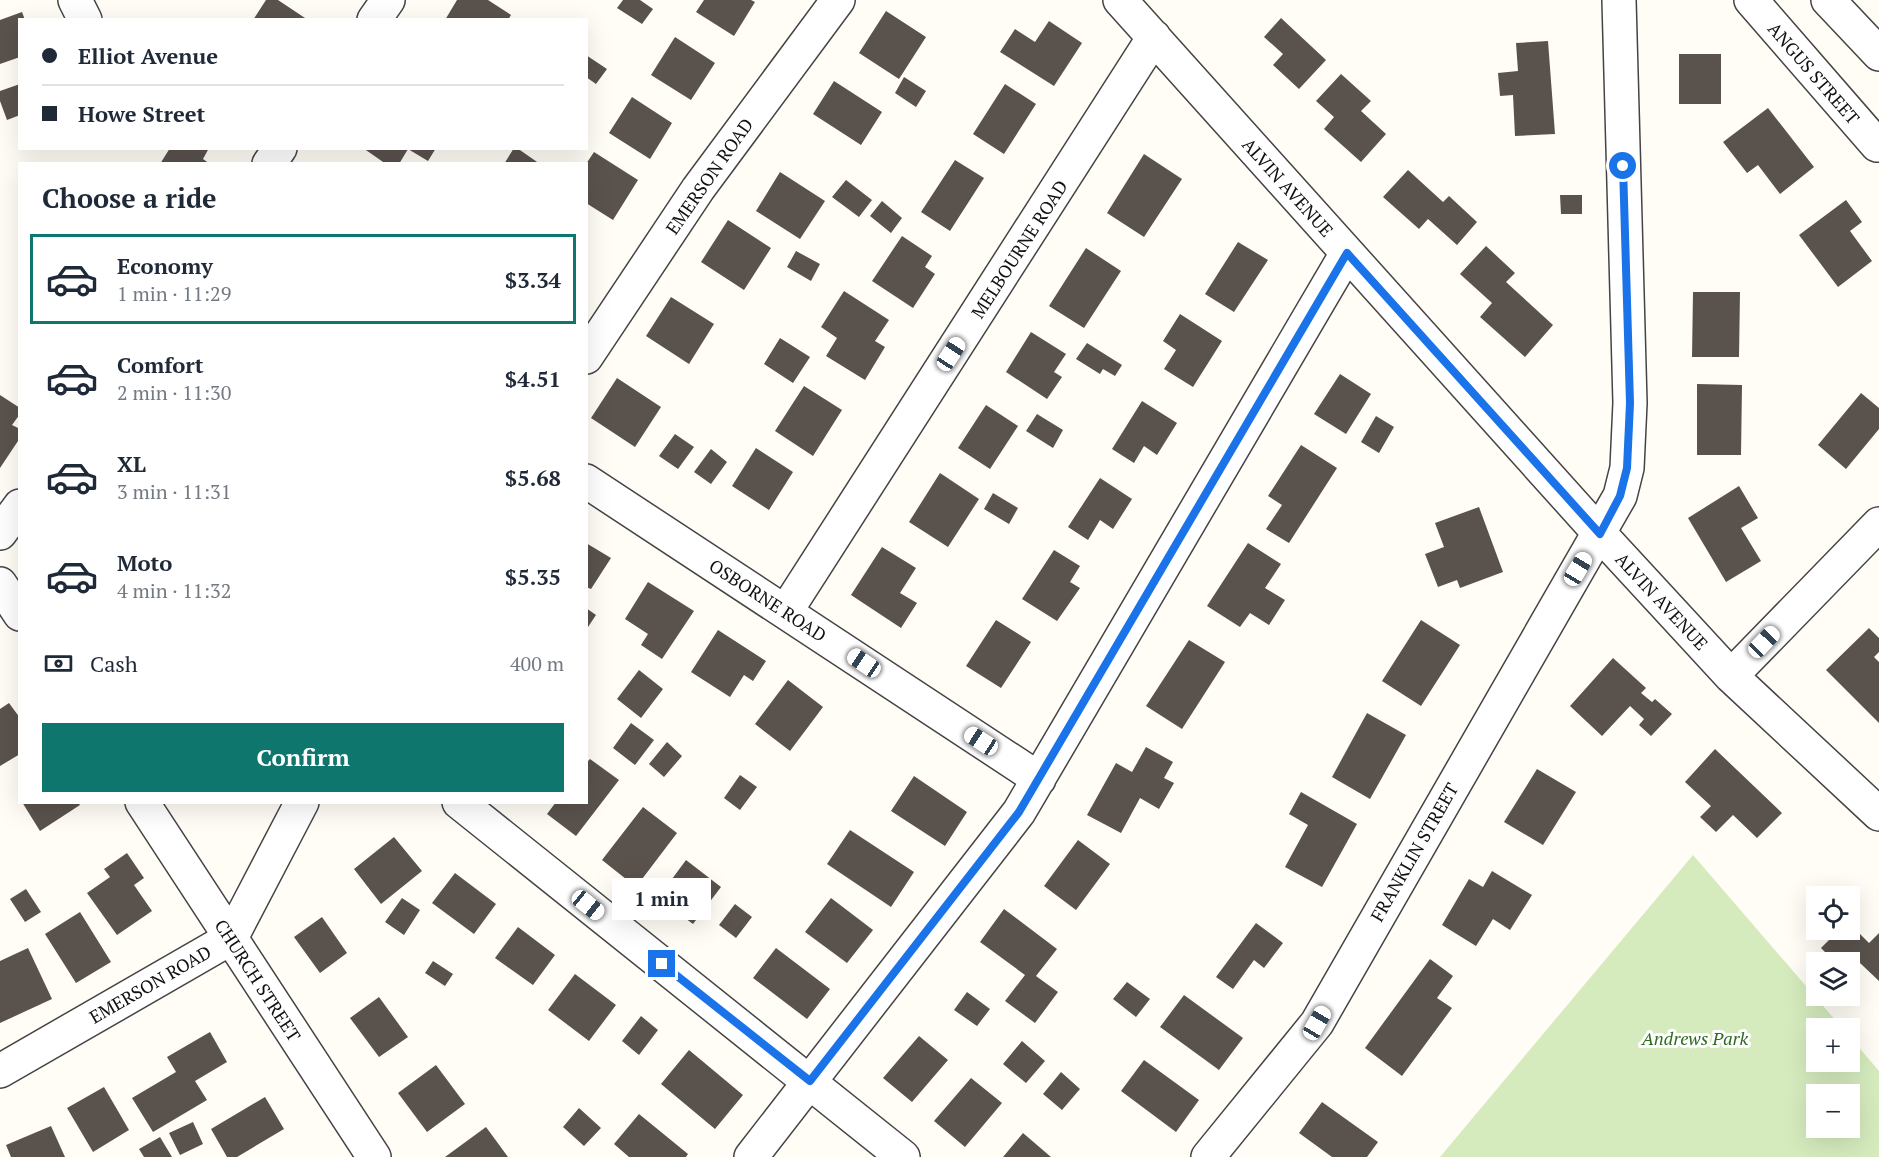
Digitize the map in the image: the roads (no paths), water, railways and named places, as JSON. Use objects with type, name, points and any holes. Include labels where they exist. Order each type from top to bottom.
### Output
[{"type":"street","points":[[75,0],[84,18]]},
{"type":"street","points":[[375,18],[388,0]]},
{"type":"street","name":"EMERSON ROAD","points":[[588,354],[698,189],[838,0]]},
{"type":"street","name":"ALVIN AVENUE","points":[[1120,0],[1600,534],[1731,676],[1879,814]]},
{"type":"street","name":"FRANKLIN STREET","points":[[1208,1157],[1317,1023],[1524,659],[1600,534],[1620,496],[1627,468],[1630,403],[1618,0]]},
{"type":"street","name":"ANGUS STREET","points":[[1751,0],[1879,144]]},
{"type":"street","points":[[1828,0],[1879,54]]},
{"type":"street","name":"MELBOURNE ROAD","points":[[786,612],[1154,37]]},
{"type":"street","points":[[751,1157],[1019,812],[1347,253]]},
{"type":"street","name":"OSBORNE ROAD","points":[[588,482],[1039,779]]},
{"type":"street","points":[[0,533],[18,509]]},
{"type":"street","points":[[1731,676],[1879,524]]},
{"type":"street","points":[[0,585],[18,611]]},
{"type":"street","name":"CHURCH STREET","points":[[143,804],[374,1157]]},
{"type":"street","name":"EMERSON ROAD","points":[[0,1071],[231,938],[301,804]]},
{"type":"street","points":[[462,804],[903,1157]]},
{"type":"park label","name":"Andrews Park","points":[[1695,1038]]}]
